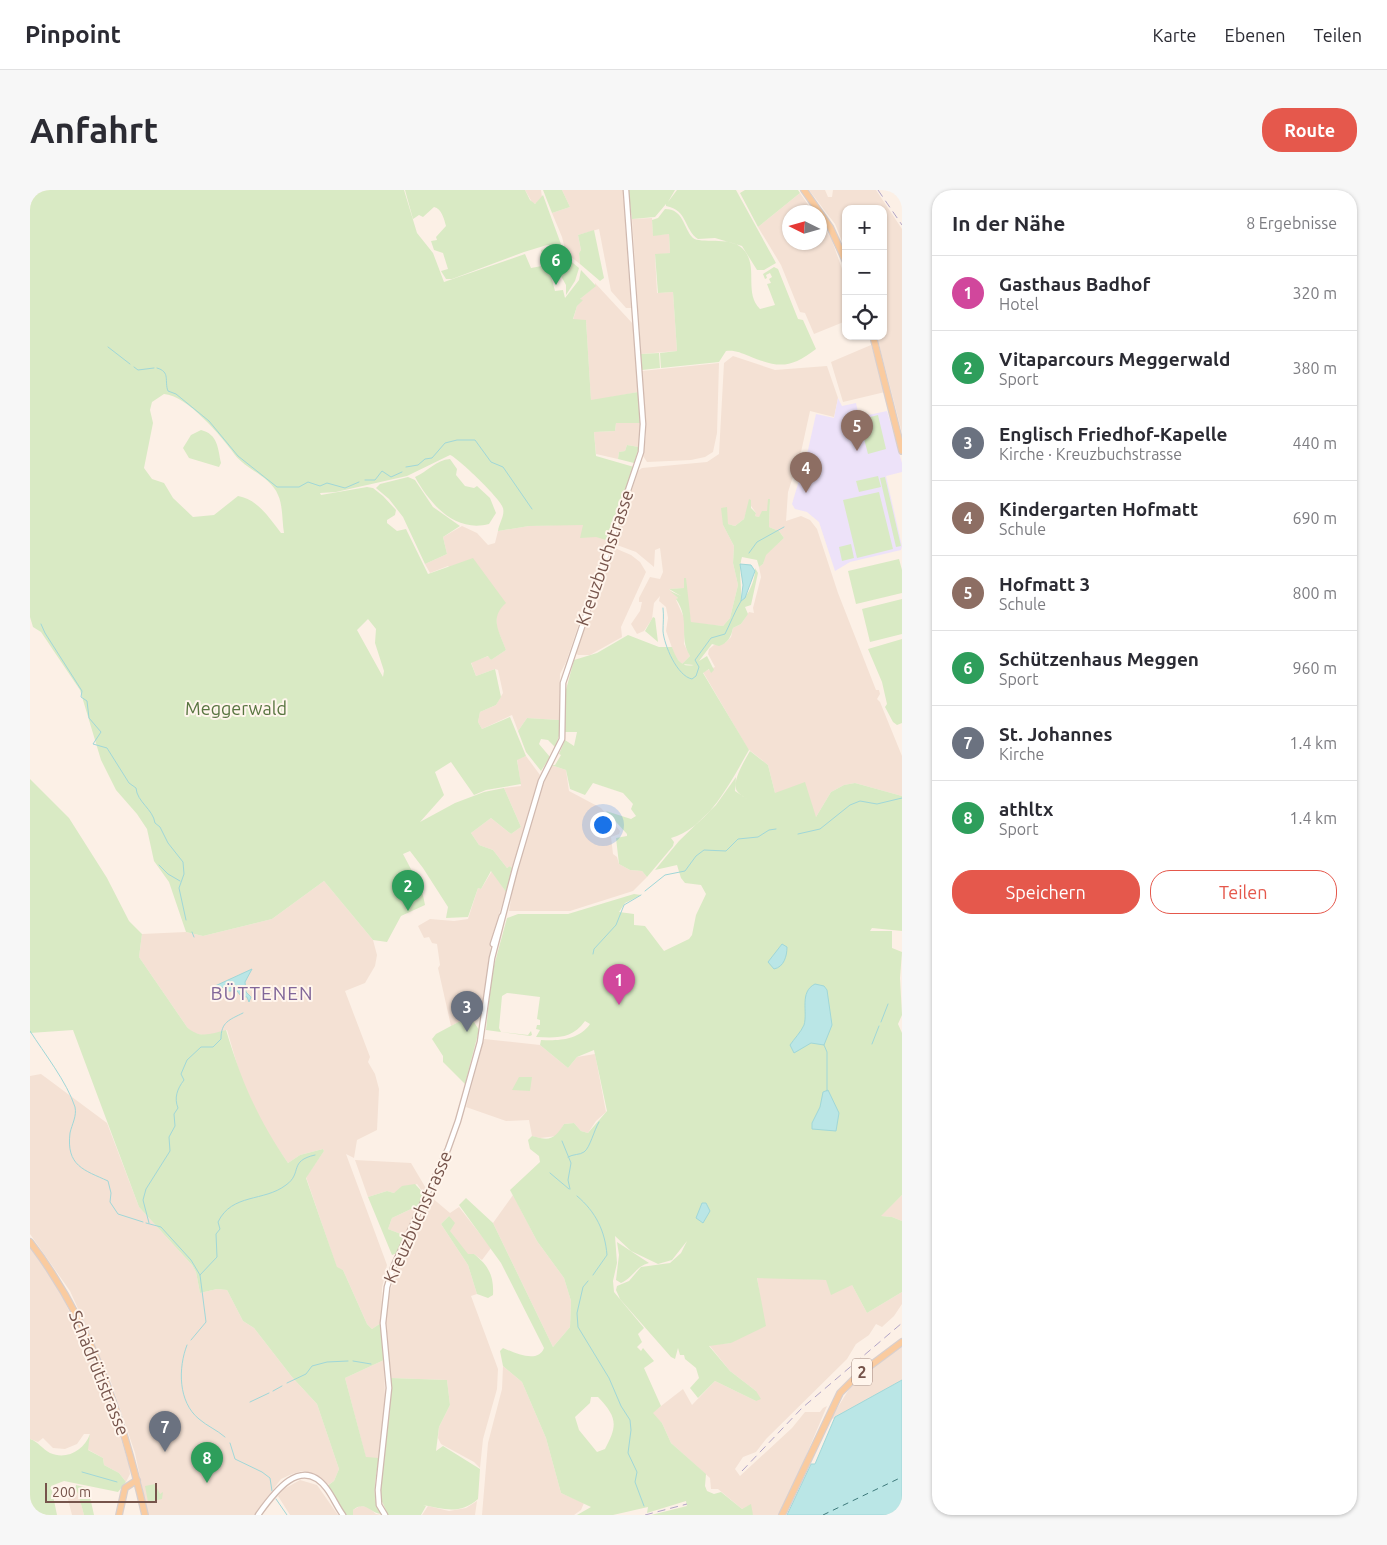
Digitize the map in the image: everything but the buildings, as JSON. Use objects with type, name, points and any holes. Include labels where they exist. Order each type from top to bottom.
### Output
[{"type":"main road","points":[[804,190],[830,227],[842,253]]},
{"type":"main road","points":[[874,340],[902,451]]},
{"type":"main road","name":"Schädrütistrasse","points":[[30,1242],[65,1292],[96,1356],[120,1419],[137,1480],[144,1515]]},
{"type":"main road","name":"2","points":[[782,1515],[840,1393],[854,1378],[902,1342]]},
{"type":"main road","points":[[120,1515],[124,1491],[128,1484],[137,1480]]},
{"type":"main road","points":[[124,1491],[138,1488]]},
{"type":"street","name":"Kreuzbuchstrasse","points":[[385,1515],[379,1505],[378,1490],[389,1388],[384,1323],[386,1292],[394,1265],[428,1195],[458,1121],[480,1042],[493,951],[539,785],[562,739],[563,683],[642,446],[636,316],[626,190]]},
{"type":"street","points":[[258,1515],[284,1483],[301,1475],[312,1477],[325,1487],[343,1515]]},
{"type":"shaded area","points":[[525,190],[541,190],[542,197],[538,203],[533,204]]},
{"type":"shaded area","points":[[562,190],[623,190],[631,308],[626,308],[611,291],[599,229],[578,235],[581,250],[579,253],[580,264],[566,253],[562,237],[552,213],[570,207]]},
{"type":"shaded area","points":[[809,190],[825,190],[828,197],[832,197],[833,190],[876,190],[886,205],[842,205],[842,241],[835,224],[827,214],[827,205],[820,205]]},
{"type":"shaded area","points":[[800,193],[808,205],[785,205]]},
{"type":"shaded area","points":[[887,206],[902,229],[902,433],[878,340],[887,340]]},
{"type":"shaded area","points":[[782,208],[782,250],[827,250],[827,232],[842,269],[842,323],[814,334],[805,313],[800,312],[781,265],[758,227]]},
{"type":"shaded area","points":[[652,218],[653,235],[669,234],[670,253],[655,255],[657,293],[673,292],[677,351],[641,354],[632,219]]},
{"type":"shaded area","points":[[595,283],[634,325],[638,392],[591,401],[586,320],[573,320],[577,306],[582,300],[579,300],[595,286]]},
{"type":"shaded area","points":[[871,345],[885,392],[843,402],[831,362]]},
{"type":"shaded area","points":[[733,356],[775,370],[827,366],[838,398],[834,417],[810,411],[801,452],[788,492],[786,521],[801,516],[810,520],[817,529],[838,593],[876,690],[879,690],[880,694],[877,699],[880,702],[902,756],[902,796],[855,783],[844,785],[831,792],[816,817],[775,793],[768,765],[748,749],[703,672],[715,667],[708,654],[709,649],[714,645],[725,643],[731,637],[733,628],[741,624],[749,612],[754,613],[753,608],[761,577],[759,567],[763,564],[765,555],[784,538],[779,531],[769,527],[770,500],[767,511],[759,517],[755,516],[756,513],[749,503],[744,519],[735,526],[728,524],[726,516],[723,525],[734,546],[733,563],[738,585],[730,618],[723,626],[691,623],[684,578],[685,588],[669,589],[678,598],[676,600],[685,620],[684,644],[690,656],[683,663],[681,664],[675,656],[666,631],[668,618],[666,607],[659,601],[660,596],[654,603],[652,619],[644,631],[637,634],[631,624],[640,611],[642,602],[639,602],[639,598],[650,577],[660,579],[663,572],[660,548],[655,550],[654,567],[636,552],[617,545],[619,541],[616,539],[638,471],[642,468],[707,462],[719,454],[724,363]]},
{"type":"shaded area","points":[[719,363],[717,433],[713,452],[705,457],[691,460],[647,462],[643,456],[646,436],[642,371]]},
{"type":"shaded area","points":[[838,398],[842,406],[856,403],[859,417],[887,411],[902,463],[902,472],[886,476],[902,546],[901,550],[850,562],[835,571],[819,522],[807,512],[795,509],[792,504],[808,450],[816,414],[834,418]]},
{"type":"shaded area","points":[[616,423],[640,423],[639,447],[627,445],[625,451],[619,452],[618,459],[596,454],[594,432],[615,431]]},
{"type":"shaded area","points":[[613,523],[566,662],[560,674],[559,720],[527,718],[518,731],[512,715],[482,729],[478,722],[480,712],[496,705],[503,693],[498,670],[495,669],[476,676],[471,662],[489,656],[491,660],[506,650],[497,628],[496,616],[498,610],[448,566],[430,573],[425,564],[447,554],[443,537],[462,526],[477,533],[488,545],[495,543],[498,531],[529,526]]},
{"type":"shaded area","points":[[617,549],[631,555],[640,562],[646,572],[621,627],[622,637],[590,655],[578,655],[575,652],[609,552]]},
{"type":"shaded area","points":[[526,756],[540,775],[512,868],[510,866],[507,868],[493,850],[479,845],[471,833],[491,818],[511,834],[521,827],[504,788],[521,786],[517,759]]},
{"type":"shaded area","points":[[551,765],[566,770],[569,791],[601,808],[620,831],[619,834],[611,837],[613,854],[617,857],[619,864],[630,870],[642,871],[647,877],[633,891],[570,911],[509,911],[516,869],[532,822],[536,803]]},
{"type":"shaded area","points":[[492,871],[506,892],[492,937],[481,1015],[474,1022],[464,1019],[451,1026],[438,968],[440,965],[437,944],[432,943],[429,937],[424,938],[418,926],[430,919],[454,921],[468,919],[478,888],[481,889]]},
{"type":"shaded area","points":[[324,881],[373,940],[377,955],[375,966],[365,983],[345,991],[370,1057],[368,1062],[375,1074],[379,1089],[377,1130],[357,1140],[354,1158],[346,1154],[387,1265],[382,1288],[381,1323],[372,1329],[367,1324],[343,1270],[337,1268],[306,1177],[324,1151],[323,1149],[300,1155],[288,1163],[264,1128],[241,1078],[227,1030],[207,1036],[193,1033],[139,957],[142,934],[186,932],[203,936],[272,919]]},
{"type":"shaded area","points":[[484,1039],[540,1045],[568,1068],[577,1057],[595,1054],[606,1112],[596,1121],[588,1133],[581,1131],[574,1123],[564,1124],[557,1136],[540,1138],[532,1136],[529,1120],[506,1121],[466,1107]]},
{"type":"shaded area","points":[[41,1074],[107,1123],[139,1207],[192,1265],[196,1272],[200,1293],[217,1289],[227,1290],[243,1321],[254,1328],[292,1377],[317,1404],[339,1469],[334,1481],[328,1485],[312,1473],[302,1471],[292,1474],[281,1479],[254,1515],[148,1515],[135,1453],[110,1379],[70,1291],[30,1234],[30,1076]]},
{"type":"shaded area","points":[[355,1160],[411,1163],[427,1190],[425,1195],[417,1184],[394,1193],[387,1191],[368,1197]]},
{"type":"shaded area","points":[[513,1195],[537,1241],[564,1278],[571,1301],[570,1327],[553,1347],[493,1223]]},
{"type":"shaded area","points":[[902,1195],[902,1221],[892,1217],[880,1216]]},
{"type":"shaded area","points":[[431,1197],[450,1213],[459,1207],[491,1248],[482,1260],[474,1254],[468,1255],[449,1231],[449,1216],[441,1224],[468,1265],[477,1294],[471,1296],[498,1369],[497,1389],[483,1439],[480,1468],[474,1462],[441,1444],[438,1438],[439,1427],[450,1405],[447,1380],[391,1378],[386,1322],[389,1295],[398,1265]]},
{"type":"shaded area","points":[[411,1209],[418,1210],[406,1236],[388,1229],[392,1218]]},
{"type":"shaded area","points":[[30,1247],[56,1284],[102,1379],[129,1465],[130,1474],[126,1482],[119,1473],[104,1465],[103,1458],[87,1449],[90,1434],[84,1434],[77,1444],[65,1449],[53,1448],[43,1438],[38,1442],[30,1439]]},
{"type":"shaded area","points":[[757,1277],[827,1280],[852,1285],[867,1313],[902,1292],[902,1304],[894,1316],[882,1327],[876,1324],[869,1335],[856,1344],[847,1359],[766,1439],[756,1452],[743,1457],[735,1469],[740,1476],[792,1428],[805,1412],[820,1412],[827,1406],[794,1484],[778,1515],[753,1515],[748,1506],[742,1509],[718,1489],[711,1489],[710,1478],[671,1443],[662,1423],[652,1413],[683,1389],[692,1405],[715,1381],[756,1401],[756,1391],[730,1371],[709,1345],[731,1343],[760,1297]]},
{"type":"shaded area","points":[[902,1346],[902,1380],[833,1419],[831,1418],[851,1386]]},
{"type":"shaded area","points":[[384,1360],[385,1400],[379,1458],[366,1458],[345,1378]]},
{"type":"shaded area","points":[[503,1366],[522,1382],[546,1438],[561,1493],[584,1503],[581,1510],[574,1515],[482,1515],[488,1443],[502,1389]]},
{"type":"shaded area","points":[[300,1480],[317,1485],[338,1515],[290,1515],[278,1496],[284,1489]]},
{"type":"shaded area","points":[[72,1485],[75,1491],[78,1492],[84,1515],[72,1515],[65,1488]]},
{"type":"shaded area","points":[[477,1501],[475,1515],[422,1515],[428,1506],[449,1511],[466,1508]]},
{"type":"shaded area","points":[[360,1506],[368,1507],[376,1514],[382,1515],[353,1515],[353,1510]]},
{"type":"green space","name":"Meggerwald","points":[[30,190],[404,190],[417,233],[433,253],[444,282],[525,254],[531,268],[542,266],[551,276],[555,291],[563,290],[565,298],[579,280],[581,270],[596,286],[580,299],[583,300],[577,306],[573,319],[586,320],[591,400],[638,392],[640,423],[616,423],[615,431],[594,432],[596,456],[634,467],[606,540],[596,537],[580,538],[583,525],[529,526],[498,531],[503,514],[501,504],[479,479],[450,455],[407,476],[336,492],[320,493],[321,495],[367,487],[373,488],[396,510],[395,515],[387,520],[387,523],[397,531],[406,529],[428,574],[473,558],[506,603],[498,614],[497,625],[506,650],[491,660],[488,656],[471,663],[476,676],[495,669],[501,697],[496,705],[480,712],[478,722],[482,729],[510,717],[526,756],[517,760],[521,784],[486,790],[474,795],[451,762],[435,772],[444,795],[420,822],[455,803],[484,792],[504,788],[521,827],[511,834],[491,818],[471,833],[479,845],[493,850],[507,868],[510,866],[512,868],[506,892],[491,871],[481,889],[478,888],[468,917],[446,918],[448,907],[410,851],[403,854],[422,890],[425,905],[401,916],[387,942],[373,940],[324,881],[272,919],[203,936],[186,932],[169,882],[154,861],[147,829],[137,814],[116,790],[101,760],[80,690],[41,632],[33,627],[30,617]],"holes":[[[164,394],[183,401],[193,409],[213,428],[240,460],[270,483],[280,499],[284,533],[281,533],[257,505],[238,496],[214,515],[193,517],[173,498],[164,483],[152,479],[144,468],[153,423],[150,410],[152,402]],[[368,619],[376,629],[375,643],[384,671],[383,677],[357,630]]]},
{"type":"green space","points":[[405,190],[525,190],[530,200],[535,204],[543,195],[562,247],[547,245],[452,279],[446,279],[441,271],[448,269],[443,253],[434,250],[431,241],[437,240],[436,237],[446,226],[442,215],[434,207],[423,217],[419,215],[413,219]]},
{"type":"green space","points":[[543,190],[562,190],[570,207],[552,213]]},
{"type":"green space","points":[[628,190],[675,190],[668,202],[677,190],[736,190],[776,263],[764,270],[757,270],[742,246],[715,238],[698,239],[690,231],[682,216],[673,208],[666,206],[666,204],[655,217],[632,219]]},
{"type":"green space","points":[[745,190],[798,190],[800,193],[785,205],[782,205],[782,208],[758,227],[740,193]]},
{"type":"green space","points":[[665,209],[676,212],[680,216],[693,238],[697,240],[730,242],[742,248],[750,262],[753,295],[760,309],[775,305],[767,284],[771,283],[769,279],[772,277],[770,273],[766,275],[767,278],[765,279],[763,274],[774,267],[778,269],[798,319],[803,320],[816,349],[799,360],[784,364],[768,363],[738,352],[726,351],[719,362],[661,368],[660,353],[677,351],[673,292],[658,293],[655,254],[670,253],[669,234],[653,236],[652,220],[658,218]]},
{"type":"green space","points":[[594,230],[604,278],[600,281],[580,264],[579,253],[581,250],[578,235]]},
{"type":"green space","points":[[548,248],[556,249],[579,268],[575,281],[566,295],[566,285],[557,269],[557,264],[552,263],[553,269],[548,270],[543,262],[541,250]]},
{"type":"green space","points":[[659,353],[660,368],[642,370],[641,354]]},
{"type":"green space","points":[[878,415],[886,449],[868,454],[859,420]]},
{"type":"green space","points":[[201,430],[211,435],[218,447],[221,463],[219,467],[189,458],[183,448],[191,435]]},
{"type":"green space","points":[[627,445],[639,447],[634,463],[618,459],[619,452],[625,451]]},
{"type":"green space","points":[[450,459],[457,469],[456,475],[465,486],[474,488],[477,486],[490,498],[496,513],[489,524],[477,526],[465,524],[445,514],[428,497],[415,477],[436,464]]},
{"type":"green space","points":[[878,476],[881,487],[859,492],[856,481]]},
{"type":"green space","points":[[408,477],[415,480],[433,507],[460,526],[443,537],[447,554],[425,564],[403,517],[389,499],[376,488],[380,484]]},
{"type":"green space","points":[[885,477],[901,546],[896,547],[880,478]]},
{"type":"green space","points":[[879,492],[893,549],[857,558],[843,500]]},
{"type":"green space","points":[[749,499],[751,500],[751,508],[756,513],[755,516],[759,517],[762,511],[767,511],[768,499],[770,499],[769,527],[779,531],[784,538],[766,555],[763,564],[759,567],[757,560],[742,557],[740,567],[741,601],[747,595],[751,586],[755,568],[758,573],[751,605],[745,607],[748,614],[741,624],[733,628],[727,641],[719,646],[712,644],[699,661],[707,656],[714,670],[711,673],[709,669],[703,673],[749,750],[718,802],[697,824],[671,838],[674,842],[673,846],[647,877],[642,871],[630,870],[619,864],[616,838],[627,836],[627,834],[606,811],[631,819],[636,816],[631,809],[633,804],[623,793],[593,783],[585,795],[570,789],[566,770],[551,765],[555,765],[561,755],[559,754],[565,740],[574,746],[577,732],[565,732],[564,697],[574,660],[597,653],[628,635],[659,647],[672,647],[682,664],[690,656],[685,642],[683,614],[676,599],[678,598],[670,591],[681,596],[669,589],[684,588],[684,578],[686,578],[691,622],[723,626],[730,618],[738,585],[733,563],[734,546],[723,525],[721,508],[727,507],[728,524],[735,526],[744,519]]},
{"type":"green space","points":[[851,544],[854,558],[842,561],[839,547]]},
{"type":"green space","points":[[899,559],[902,570],[902,593],[856,604],[848,571]]},
{"type":"green space","points":[[902,599],[902,634],[870,642],[862,609]]},
{"type":"green space","points":[[653,617],[655,618],[658,642],[645,631]]},
{"type":"green space","points":[[902,639],[902,723],[897,725],[893,722],[885,707],[887,704],[882,682],[868,649]]},
{"type":"green space","points":[[527,718],[559,720],[559,736],[555,747],[548,740],[541,739],[539,744],[550,757],[541,771],[526,752],[518,731]]},
{"type":"green space","points":[[750,751],[768,765],[775,793],[805,782],[816,817],[831,792],[844,785],[855,783],[902,796],[902,931],[872,928],[870,931],[892,931],[892,948],[902,952],[900,978],[902,1015],[898,1024],[902,1033],[902,1195],[881,1216],[892,1217],[902,1221],[902,1292],[867,1313],[852,1285],[831,1295],[826,1280],[757,1278],[766,1326],[731,1343],[709,1346],[730,1371],[756,1391],[761,1399],[756,1401],[715,1381],[698,1398],[690,1388],[699,1378],[696,1368],[685,1359],[684,1355],[680,1355],[678,1348],[675,1359],[671,1357],[620,1299],[616,1290],[617,1286],[629,1281],[641,1267],[670,1263],[681,1253],[687,1241],[672,1260],[658,1264],[631,1251],[615,1236],[617,1263],[613,1281],[614,1292],[644,1328],[638,1334],[642,1342],[637,1347],[641,1351],[643,1348],[654,1361],[644,1368],[661,1406],[653,1413],[662,1423],[671,1443],[706,1474],[705,1486],[707,1491],[714,1494],[721,1492],[742,1509],[751,1504],[753,1515],[651,1515],[687,1506],[686,1501],[647,1513],[648,1507],[613,1515],[577,1515],[591,1507],[561,1493],[546,1438],[522,1382],[503,1366],[500,1351],[503,1348],[526,1356],[532,1356],[541,1353],[544,1348],[501,1263],[459,1205],[466,1198],[493,1223],[553,1347],[570,1327],[571,1301],[564,1278],[537,1241],[510,1190],[540,1162],[539,1156],[530,1149],[528,1140],[532,1136],[551,1138],[564,1124],[574,1123],[581,1131],[588,1133],[607,1111],[594,1050],[577,1057],[568,1068],[540,1045],[541,1040],[561,1040],[574,1036],[590,1024],[585,1021],[575,1031],[564,1036],[536,1037],[540,1030],[536,1029],[537,1025],[540,1025],[540,1020],[537,1019],[540,997],[507,993],[502,996],[499,1028],[501,1032],[528,1035],[531,1031],[532,1035],[530,1036],[486,1030],[492,973],[507,918],[518,914],[568,914],[634,894],[641,895],[625,903],[619,912],[634,914],[634,925],[645,926],[664,951],[689,939],[692,935],[696,915],[706,894],[701,885],[685,883],[681,878],[677,865],[655,870],[679,841],[716,805],[736,777],[735,791],[743,796],[737,791],[736,782],[739,771]],"holes":[[[591,1397],[598,1397],[609,1410],[614,1427],[605,1449],[597,1452],[579,1430],[575,1417],[590,1403]]]},
{"type":"green space","points":[[30,779],[69,818],[107,878],[129,921],[142,934],[139,957],[187,1027],[201,1034],[226,1030],[251,1099],[267,1130],[288,1163],[300,1155],[323,1149],[324,1151],[306,1178],[337,1267],[343,1270],[367,1324],[372,1329],[381,1323],[384,1360],[345,1378],[366,1457],[379,1458],[375,1480],[375,1494],[381,1514],[361,1506],[353,1510],[353,1515],[346,1515],[327,1486],[334,1481],[339,1469],[317,1404],[292,1377],[254,1328],[243,1321],[227,1290],[217,1289],[200,1293],[196,1272],[192,1265],[139,1207],[73,1030],[30,1033]]},
{"type":"green space","points":[[464,1019],[474,1022],[479,1030],[465,1084],[443,1062],[443,1056],[432,1039],[436,1034]]},
{"type":"green space","points":[[519,1077],[532,1077],[530,1091],[512,1090]]},
{"type":"green space","points":[[415,1184],[425,1195],[418,1210],[411,1209],[392,1218],[388,1229],[406,1236],[397,1253],[392,1255],[368,1197],[387,1191],[394,1193],[402,1186]]},
{"type":"green space","points":[[449,1216],[455,1223],[450,1231],[468,1254],[474,1254],[487,1267],[493,1282],[493,1295],[488,1298],[477,1294],[468,1265],[441,1224]]},
{"type":"green space","points":[[617,1242],[649,1263],[621,1283],[616,1280],[619,1255]]},
{"type":"green space","points":[[391,1378],[447,1380],[450,1405],[439,1427],[436,1451],[443,1446],[480,1469],[478,1499],[471,1504],[452,1510],[423,1505],[426,1506],[421,1515],[388,1515],[380,1497]]},
{"type":"green space","points":[[90,1434],[88,1450],[103,1458],[104,1465],[119,1473],[126,1482],[118,1492],[64,1481],[51,1486],[57,1515],[30,1515],[30,1439],[50,1453],[68,1455],[79,1449]]},
{"type":"green space","points":[[155,1484],[160,1494],[163,1492],[162,1499],[148,1502],[145,1486]]},
{"type":"green space","points":[[76,1485],[88,1488],[94,1515],[84,1515],[78,1493],[75,1491]]},
{"type":"water","points":[[740,564],[751,565],[755,571],[745,598],[741,601],[743,585]]},
{"type":"water","points":[[782,944],[787,947],[786,957],[783,964],[774,969],[768,962]]},
{"type":"water","points":[[252,969],[245,982],[246,992],[251,997],[249,1002],[247,997],[241,996],[237,991],[228,991],[226,988],[215,986]]},
{"type":"water","points":[[815,984],[824,986],[827,990],[832,1025],[824,1045],[811,1043],[794,1053],[790,1045],[804,1025],[807,992]]},
{"type":"water","points":[[828,1090],[839,1113],[836,1131],[812,1129],[812,1123],[820,1107],[823,1092]]},
{"type":"water","points":[[702,1203],[706,1203],[710,1211],[703,1223],[696,1218]]},
{"type":"water","points":[[902,1380],[902,1515],[787,1515],[811,1464],[815,1464],[835,1417]]},
{"type":"waterway","points":[[108,347],[130,364]]},
{"type":"waterway","points":[[134,367],[138,370],[154,368]]},
{"type":"waterway","points":[[157,368],[166,374],[168,391],[176,394],[209,421],[238,456],[277,487],[299,487],[308,482],[320,486],[327,483],[345,488],[359,482]]},
{"type":"waterway","points":[[406,467],[418,465],[425,459],[432,458],[445,443],[457,440],[475,440],[491,462],[503,467],[532,509]]},
{"type":"waterway","points":[[365,480],[375,480],[382,471],[391,477],[402,472]]},
{"type":"waterway","points":[[749,553],[757,542],[784,527]]},
{"type":"waterway","points":[[663,608],[663,631],[669,652],[681,672],[686,677],[692,679],[696,676],[699,667],[695,660],[711,638],[725,634],[741,601]]},
{"type":"waterway","points":[[41,624],[82,691],[81,697],[87,701],[89,718],[101,732],[93,744],[107,748],[129,783],[136,788],[139,797],[154,818],[155,823],[160,827],[168,843],[183,862],[184,874],[179,888],[186,920]]},
{"type":"waterway","points":[[798,834],[820,829],[850,805],[860,801],[877,804],[902,798]]},
{"type":"waterway","points":[[645,891],[665,875],[685,871],[696,856],[704,850],[726,851],[738,839],[758,837],[769,830],[776,829]]},
{"type":"waterway","points":[[159,865],[168,874],[180,881]]},
{"type":"waterway","points":[[593,954],[594,949],[616,925],[624,905],[641,895]]},
{"type":"waterway","points":[[192,932],[194,937]]},
{"type":"waterway","points":[[881,1022],[888,1004]]},
{"type":"waterway","points":[[149,1223],[143,1200],[146,1189],[170,1151],[169,1137],[175,1126],[174,1114],[178,1108],[177,1094],[184,1080],[181,1074],[187,1060],[201,1047],[213,1047],[221,1039],[224,1025],[243,1013]]},
{"type":"waterway","points":[[872,1044],[879,1026]]},
{"type":"waterway","points":[[30,1031],[61,1078],[75,1107],[70,1133],[71,1153],[74,1160],[84,1170],[108,1181],[111,1193],[110,1202],[118,1214],[143,1222]]},
{"type":"waterway","points":[[824,1045],[827,1052],[827,1091]]},
{"type":"waterway","points":[[568,1157],[586,1150],[599,1122]]},
{"type":"waterway","points":[[562,1141],[571,1163],[568,1180],[570,1189]]},
{"type":"waterway","points":[[200,1275],[217,1257],[216,1234],[220,1229],[218,1222],[224,1213],[231,1206],[268,1194],[286,1185],[294,1176],[298,1164],[315,1155]]},
{"type":"waterway","points":[[550,1173],[569,1189]]},
{"type":"waterway","points":[[577,1196],[594,1215],[602,1230],[606,1246],[607,1255],[593,1275]]},
{"type":"waterway","points":[[146,1223],[161,1227],[191,1260],[200,1275],[206,1322],[191,1340]]},
{"type":"waterway","points":[[588,1281],[583,1287],[577,1313],[578,1327],[609,1378],[621,1406],[630,1420],[631,1430],[628,1453],[637,1472],[635,1482],[644,1506]]},
{"type":"waterway","points":[[187,1345],[181,1374],[187,1404],[199,1419],[225,1437]]},
{"type":"waterway","points":[[287,1383],[306,1374],[312,1366],[327,1362],[348,1361]]},
{"type":"waterway","points":[[353,1361],[371,1364]]},
{"type":"waterway","points":[[273,1391],[282,1386]]},
{"type":"waterway","points":[[250,1402],[269,1393]]},
{"type":"waterway","points":[[230,1443],[235,1459],[270,1478],[272,1491]]},
{"type":"waterway","points":[[82,1472],[117,1482]]},
{"type":"waterway","points":[[276,1499],[287,1515]]},
{"type":"ferry route","points":[[823,1515],[902,1477]]},
{"type":"railway","points":[[878,190],[902,225]]},
{"type":"railway","points":[[742,1471],[802,1408],[902,1323]]},
{"type":"railway","points":[[645,1515],[687,1504]]},
{"type":"place","name":"Schützenhaus Meggen","points":[[556,285]]},
{"type":"place","name":"Hofmatt 3","points":[[857,451]]},
{"type":"place","name":"Kindergarten Hofmatt","points":[[806,493]]},
{"type":"place","name":"Vitaparcours Meggerwald","points":[[408,911]]},
{"type":"place","name":"Gasthaus Badhof","points":[[619,1005]]},
{"type":"place","name":"Englisch Friedhof-Kapelle","points":[[467,1032]]},
{"type":"place","name":"St. Johannes","points":[[165,1452]]},
{"type":"place","name":"athltx","points":[[207,1483]]},
{"type":"district","name":"BÜTTENEN","points":[[262,993]]}]
